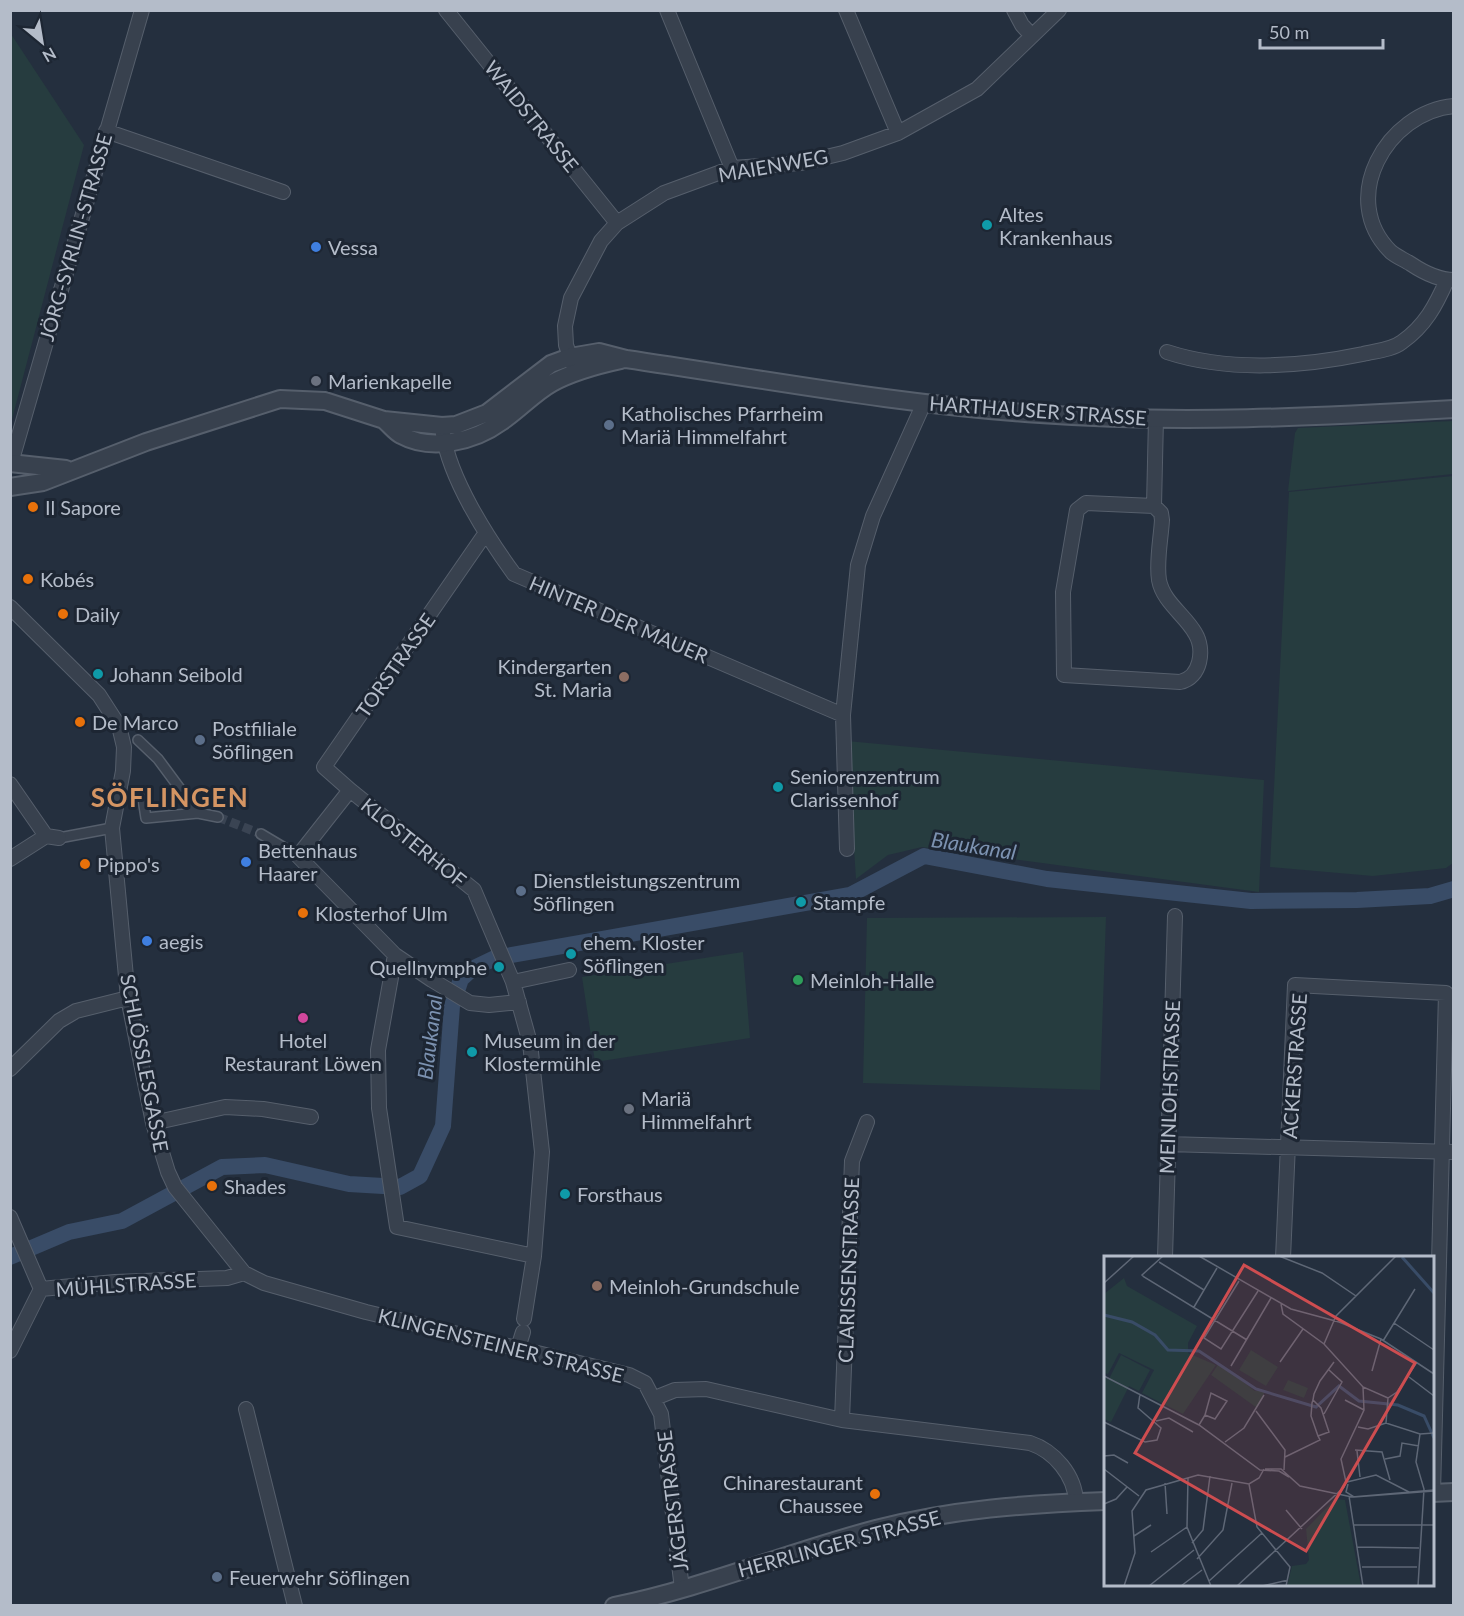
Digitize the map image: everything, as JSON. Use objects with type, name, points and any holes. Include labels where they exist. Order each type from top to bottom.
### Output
[{"type":"street","name":"JÖRG-SYRLIN-STRASSE","points":[[11,463],[142,10]]},
{"type":"street","name":"WAIDSTRASSE","points":[[446,10],[617,223]]},
{"type":"street","points":[[667,10],[732,168]]},
{"type":"street","points":[[846,10],[898,133]]},
{"type":"street","points":[[1014,10],[1022,25],[1032,36]]},
{"type":"street","name":"MAIENWEG","points":[[573,364],[565,326],[571,298],[601,241],[617,223],[664,193],[732,168],[801,163],[843,153],[898,133],[977,89],[1059,10]]},
{"type":"street","points":[[1167,352],[1195,360],[1296,366],[1400,344],[1420,327],[1436,306],[1450,280],[1420,270],[1391,252],[1376,231],[1368,208],[1368,183],[1375,163],[1405,123],[1421,114],[1454,106]]},
{"type":"street","points":[[106,131],[283,192]]},
{"type":"street","name":"HARTHAUSER STRASSE","points":[[10,487],[32,486],[69,470],[231,413],[280,399],[325,401],[384,420],[443,434],[486,413],[551,364],[573,364],[599,352],[626,359],[924,403],[1043,415],[1290,418],[1454,409]]},
{"type":"street","points":[[848,849],[843,715],[858,565],[873,516],[924,403]]},
{"type":"street","points":[[1154,506],[1086,503],[1077,510],[1063,592],[1064,675],[1180,682],[1193,676],[1198,669],[1197,635],[1185,617],[1176,611],[1159,581],[1162,520],[1161,513],[1154,506],[1156,418]]},
{"type":"street","name":"HINTER DER MAUER","points":[[443,434],[485,534],[514,574],[843,715]]},
{"type":"street","name":"HARTHAUSER STRASSE","points":[[11,463],[69,470]]},
{"type":"street","name":"TORSTRASSE","points":[[350,790],[324,767],[485,534]]},
{"type":"street","name":"SCHLÖSSLESGASSE","points":[[10,607],[99,695],[118,726],[124,747],[123,771],[111,828],[128,998],[153,1123],[168,1172],[184,1198],[244,1273]]},
{"type":"street","points":[[138,740],[158,759],[198,813]]},
{"type":"street","points":[[10,784],[53,837]]},
{"type":"street","name":"KLOSTERHOF","points":[[298,856],[350,790],[474,890],[508,967],[530,1043],[542,1152],[534,1256],[518,1348]]},
{"type":"street","points":[[143,799],[146,818],[198,813],[218,817]]},
{"type":"street","points":[[10,859],[53,837],[111,828]]},
{"type":"street","points":[[261,834],[298,856],[395,955],[470,1003],[489,1005],[519,1002]]},
{"type":"street","name":"MEINLOHSTRASSE","points":[[1165,1256],[1174,916]]},
{"type":"street","points":[[395,955],[378,1050],[379,1108],[397,1227],[534,1256]]},
{"type":"street","points":[[513,982],[569,970]]},
{"type":"street","name":"ACKERSTRASSE","points":[[1283,1256],[1295,985],[1446,993],[1448,1151]]},
{"type":"street","points":[[10,1069],[59,1021],[76,1011],[128,998]]},
{"type":"street","points":[[153,1123],[225,1107],[264,1109],[311,1117]]},
{"type":"street","name":"CLARISSENSTRASSE","points":[[842,1420],[852,1161],[867,1122]]},
{"type":"street","points":[[1167,1144],[1448,1151],[1434,1469]]},
{"type":"street","points":[[10,1217],[40,1289]]},
{"type":"street","name":"MÜHLSTRASSE","points":[[10,1351],[40,1289],[115,1282],[227,1278],[244,1273]]},
{"type":"street","name":"KLINGENSTEINER STRASSE","points":[[244,1273],[264,1283],[298,1294],[629,1375],[645,1383],[655,1398]]},
{"type":"street","points":[[655,1398],[675,1390],[706,1389],[842,1420],[974,1435],[1037,1446],[1051,1454],[1060,1464],[1076,1492],[1076,1502]]},
{"type":"street","name":"JÄGERSTRASSE","points":[[655,1398],[666,1433],[681,1597]]},
{"type":"street","points":[[246,1409],[295,1605]]},
{"type":"street","points":[[1434,1492],[1454,1492]]},
{"type":"street","name":"HERRLINGER STRASSE","points":[[614,1605],[681,1597],[840,1539],[909,1521],[976,1508],[1104,1501]]},
{"type":"green space","points":[[11,34],[84,145],[11,423]]},
{"type":"green space","points":[[1453,421],[1453,474],[1288,491],[1295,433],[1298,428]]},
{"type":"green space","points":[[1453,476],[1453,863],[1446,868],[1373,876],[1270,867],[1289,492]]},
{"type":"green space","points":[[847,741],[1264,780],[1259,892],[922,847],[888,855],[856,879]]},
{"type":"green space","points":[[1106,917],[1100,1090],[863,1083],[867,918]]},
{"type":"green space","points":[[743,952],[750,1038],[595,1062],[582,977]]},
{"type":"waterway","name":"Blaukanal","points":[[10,1257],[69,1232],[122,1221],[222,1167],[265,1165],[349,1184],[400,1187],[420,1176],[443,1126],[452,1006],[461,979],[472,969],[495,958],[850,895],[924,856],[1047,879],[1251,901],[1357,900],[1430,896],[1454,889]]},
{"type":"tunnel","points":[[218,817],[261,834]]},
{"type":"place","name":"Altes Krankenhaus","points":[[987,225]]},
{"type":"place","name":"Vessa","points":[[316,247]]},
{"type":"place","name":"Marienkapelle","points":[[316,381]]},
{"type":"place","name":"Katholisches Pfarrheim Mariä Himmelfahrt","points":[[609,425]]},
{"type":"place","name":"Il Sapore","points":[[33,507]]},
{"type":"place","name":"Kobés","points":[[28,579]]},
{"type":"place","name":"Daily","points":[[63,614]]},
{"type":"place","name":"Johann Seibold","points":[[98,674]]},
{"type":"place","name":"Kindergarten St. Maria","points":[[624,677]]},
{"type":"place","name":"De Marco","points":[[80,722]]},
{"type":"place","name":"Postfiliale Söflingen","points":[[200,740]]},
{"type":"place","name":"Seniorenzentrum Clarissenhof","points":[[778,787]]},
{"type":"place","name":"Bettenhaus Haarer","points":[[246,862]]},
{"type":"place","name":"Pippo's","points":[[85,864]]},
{"type":"place","name":"Dienstleistungszentrum Söflingen","points":[[521,891]]},
{"type":"place","name":"Stampfe","points":[[801,902]]},
{"type":"place","name":"Klosterhof Ulm","points":[[303,913]]},
{"type":"place","name":"aegis","points":[[147,941]]},
{"type":"place","name":"ehem. Kloster Söflingen","points":[[571,954]]},
{"type":"place","name":"Quellnymphe","points":[[499,967]]},
{"type":"place","name":"Meinloh-Halle","points":[[798,980]]},
{"type":"place","name":"Hotel Restaurant Löwen","points":[[303,1018]]},
{"type":"place","name":"Museum in der Klostermühle","points":[[472,1052]]},
{"type":"place","name":"Mariä Himmelfahrt","points":[[629,1109]]},
{"type":"place","name":"Shades","points":[[212,1186]]},
{"type":"place","name":"Forsthaus","points":[[565,1194]]},
{"type":"place","name":"Meinloh-Grundschule","points":[[597,1286]]},
{"type":"place","name":"Chinarestaurant Chaussee","points":[[875,1494]]},
{"type":"place","name":"Feuerwehr Söflingen","points":[[217,1577]]},
{"type":"district","name":"SÖFLINGEN","points":[[170,797]]}]
